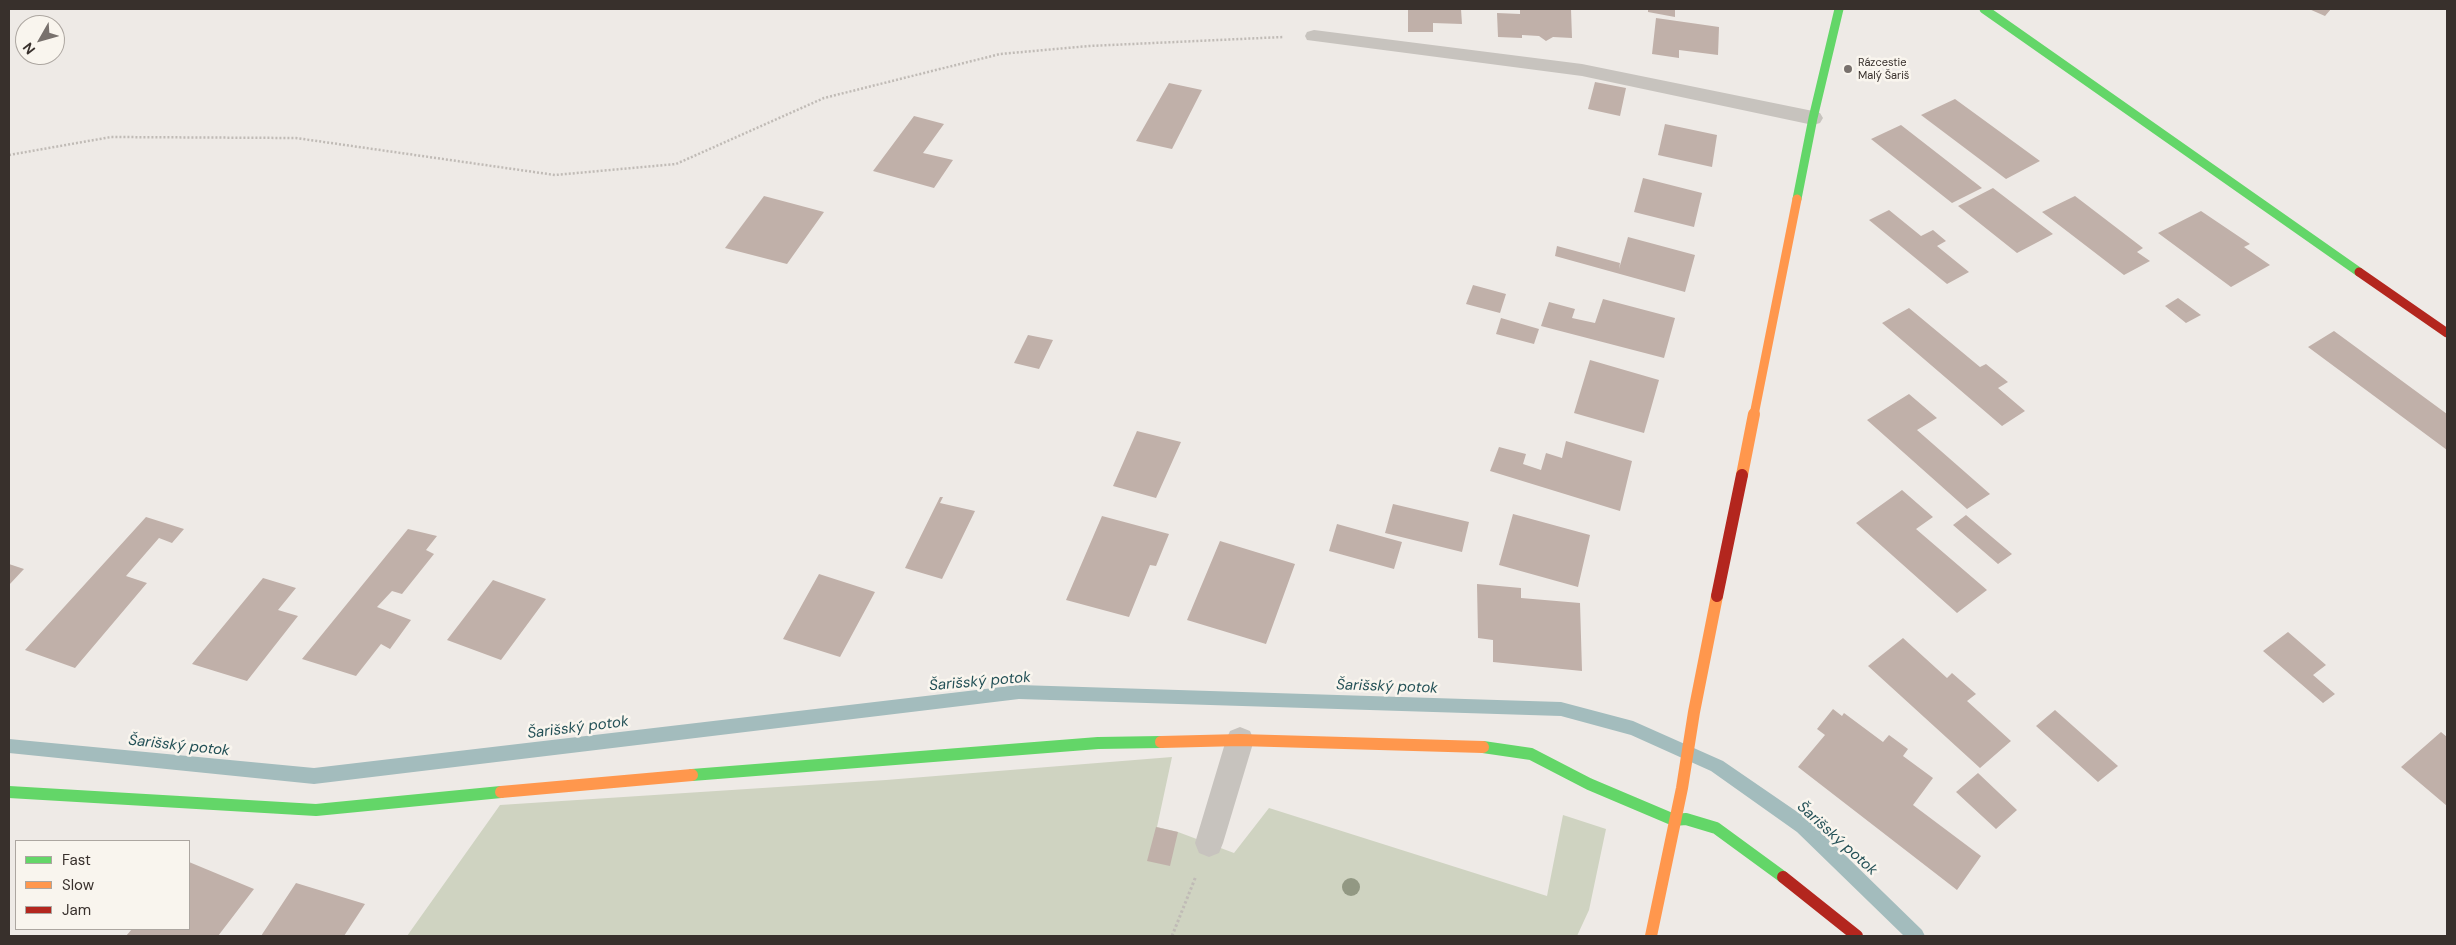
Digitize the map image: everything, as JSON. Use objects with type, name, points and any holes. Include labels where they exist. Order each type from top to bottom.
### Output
[{"type":"street","points":[[1984,9],[2447,333]]},
{"type":"street","points":[[1651,936],[1682,788],[1694,712],[1813,118],[1843,10]]},
{"type":"street","points":[[9,792],[316,810],[582,784],[1078,744],[1240,740],[1475,746],[1531,754],[1589,784],[1674,820],[1686,818],[1716,828],[1804,892],[1857,936]]},
{"type":"lane","points":[[1314,36],[1582,70],[1813,118]]},
{"type":"lane","points":[[1209,843],[1240,740]]},
{"type":"path","points":[[9,155],[111,137],[296,138],[555,175],[676,164],[824,98],[1000,54],[1089,46],[1314,36]]},
{"type":"path","points":[[1172,936],[1209,843]]},
{"type":"green space","points":[[1172,757],[1157,827],[1178,832],[1234,853],[1269,808],[1547,896],[1563,815],[1606,829],[1589,910],[1577,936],[407,936],[500,805],[886,780]]},
{"type":"building","points":[[1408,9],[1461,9],[1462,24],[1433,23],[1433,32],[1408,32]]},
{"type":"building","points":[[1520,9],[1571,9],[1572,38],[1553,37],[1546,41],[1539,36],[1522,35],[1522,38],[1498,37],[1497,13],[1520,14]]},
{"type":"building","points":[[1648,9],[1675,9],[1675,17],[1648,12]]},
{"type":"building","points":[[2309,9],[2331,9],[2325,16]]},
{"type":"building","points":[[1656,18],[1719,27],[1718,55],[1679,50],[1679,58],[1652,54]]},
{"type":"building","points":[[1595,82],[1626,88],[1620,116],[1588,109]]},
{"type":"building","points":[[1169,83],[1202,90],[1172,149],[1136,141]]},
{"type":"building","points":[[1955,99],[2040,161],[2006,179],[1921,115]]},
{"type":"building","points":[[914,116],[944,124],[923,153],[953,160],[934,188],[873,171]]},
{"type":"building","points":[[1665,124],[1717,135],[1712,167],[1658,155]]},
{"type":"building","points":[[1901,125],[1982,188],[1952,203],[1871,139]]},
{"type":"building","points":[[1643,178],[1702,193],[1694,227],[1634,212]]},
{"type":"building","points":[[1993,188],[2053,234],[2017,253],[1958,206]]},
{"type":"building","points":[[764,196],[824,212],[787,264],[725,248]]},
{"type":"building","points":[[2075,196],[2143,248],[2137,252],[2150,261],[2124,275],[2042,212]]},
{"type":"building","points":[[1889,210],[1921,236],[1933,230],[1946,241],[1937,246],[1969,272],[1947,284],[1869,220]]},
{"type":"building","points":[[2201,211],[2250,244],[2244,247],[2270,265],[2231,287],[2158,233]]},
{"type":"building","points":[[1628,237],[1695,255],[1685,292],[1555,256],[1557,246],[1620,263],[1619,269]]},
{"type":"building","points":[[1473,285],[1506,294],[1500,313],[1466,304]]},
{"type":"building","points":[[2178,298],[2201,315],[2186,323],[2165,306]]},
{"type":"building","points":[[1603,299],[1675,318],[1664,358],[1541,326],[1549,302],[1575,309],[1572,318],[1595,323]]},
{"type":"building","points":[[1909,308],[1980,367],[1986,364],[2008,382],[1998,388],[2025,411],[2002,426],[1882,323]]},
{"type":"building","points":[[1501,318],[1539,329],[1534,344],[1496,334]]},
{"type":"building","points":[[2334,331],[2447,414],[2447,450],[2308,347]]},
{"type":"building","points":[[1028,335],[1053,340],[1039,369],[1014,363]]},
{"type":"building","points":[[1590,360],[1659,380],[1644,433],[1574,413]]},
{"type":"building","points":[[1909,394],[1937,418],[1917,430],[1990,494],[1967,509],[1867,420]]},
{"type":"building","points":[[1137,431],[1181,442],[1156,498],[1113,486]]},
{"type":"building","points":[[1566,441],[1632,461],[1620,511],[1490,471],[1499,447],[1526,454],[1523,464],[1541,470],[1546,453],[1562,458]]},
{"type":"building","points":[[1902,490],[1933,517],[1916,529],[1987,590],[1957,613],[1856,523]]},
{"type":"building","points":[[940,497],[943,497],[940,503],[975,511],[942,579],[905,568]]},
{"type":"building","points":[[1393,504],[1469,522],[1462,552],[1385,533]]},
{"type":"building","points":[[1513,514],[1590,535],[1578,587],[1499,565]]},
{"type":"building","points":[[1966,515],[2012,554],[1998,564],[1953,525]]},
{"type":"building","points":[[1102,516],[1169,534],[1156,566],[1150,565],[1129,617],[1066,600]]},
{"type":"building","points":[[146,517],[184,529],[172,543],[159,538],[126,576],[147,583],[75,668],[25,650]]},
{"type":"building","points":[[1337,524],[1402,542],[1394,569],[1329,551]]},
{"type":"building","points":[[408,529],[437,536],[426,550],[434,554],[402,594],[392,591],[377,607],[411,620],[390,649],[381,644],[356,676],[302,659]]},
{"type":"building","points":[[1220,541],[1295,564],[1266,644],[1187,620]]},
{"type":"building","points":[[9,564],[24,569],[9,585]]},
{"type":"building","points":[[819,574],[875,592],[840,657],[783,639]]},
{"type":"building","points":[[263,578],[296,588],[278,610],[298,616],[247,681],[192,664]]},
{"type":"building","points":[[493,580],[546,599],[501,660],[447,640]]},
{"type":"building","points":[[1477,584],[1521,588],[1521,598],[1580,603],[1582,671],[1493,662],[1493,640],[1478,638]]},
{"type":"building","points":[[2288,632],[2326,665],[2313,675],[2335,694],[2323,703],[2263,651]]},
{"type":"building","points":[[1903,638],[1947,678],[1952,673],[1976,694],[1967,701],[2011,741],[1980,768],[1868,666]]},
{"type":"building","points":[[1833,709],[1842,716],[1844,713],[1883,742],[1889,735],[1908,749],[1903,756],[1933,778],[1913,805],[1981,856],[1957,890],[1798,767],[1825,735],[1817,729]]},
{"type":"building","points":[[2055,710],[2118,766],[2098,782],[2036,726]]},
{"type":"building","points":[[2441,732],[2447,737],[2447,806],[2401,767]]},
{"type":"building","points":[[1978,773],[2017,810],[1996,829],[1956,792]]},
{"type":"building","points":[[1156,827],[1178,832],[1170,866],[1147,861]]},
{"type":"building","points":[[190,862],[254,889],[218,936],[126,936],[131,930],[190,930]]},
{"type":"building","points":[[296,883],[365,904],[344,936],[261,936]]},
{"type":"waterway","name":"Šarišský potok","points":[[9,746],[314,776],[1019,692],[1561,709],[1633,728],[1717,766],[1803,826],[1916,936]]},
{"type":"traffic: fast","points":[[1797,199],[1813,118],[1839,9]]},
{"type":"traffic: fast","points":[[1984,9],[2359,272]]},
{"type":"traffic: fast","points":[[692,775],[1098,743],[1161,742]]},
{"type":"traffic: fast","points":[[1483,747],[1531,754],[1589,784],[1674,820],[1686,819],[1716,828],[1783,877]]},
{"type":"traffic: fast","points":[[9,792],[316,810],[501,792]]},
{"type":"traffic: slow","points":[[1742,475],[1797,199]]},
{"type":"traffic: slow","points":[[1651,936],[1682,788],[1694,712],[1717,596]]},
{"type":"traffic: slow","points":[[1161,742],[1240,740],[1483,747]]},
{"type":"traffic: slow","points":[[501,792],[692,775]]},
{"type":"traffic: jam","points":[[2359,272],[2447,333]]},
{"type":"traffic: jam","points":[[1717,596],[1742,475]]},
{"type":"traffic: jam","points":[[1783,877],[1857,936]]},
{"type":"place","name":"Rázcestie Malý Šariš","points":[[1848,69]]}]
